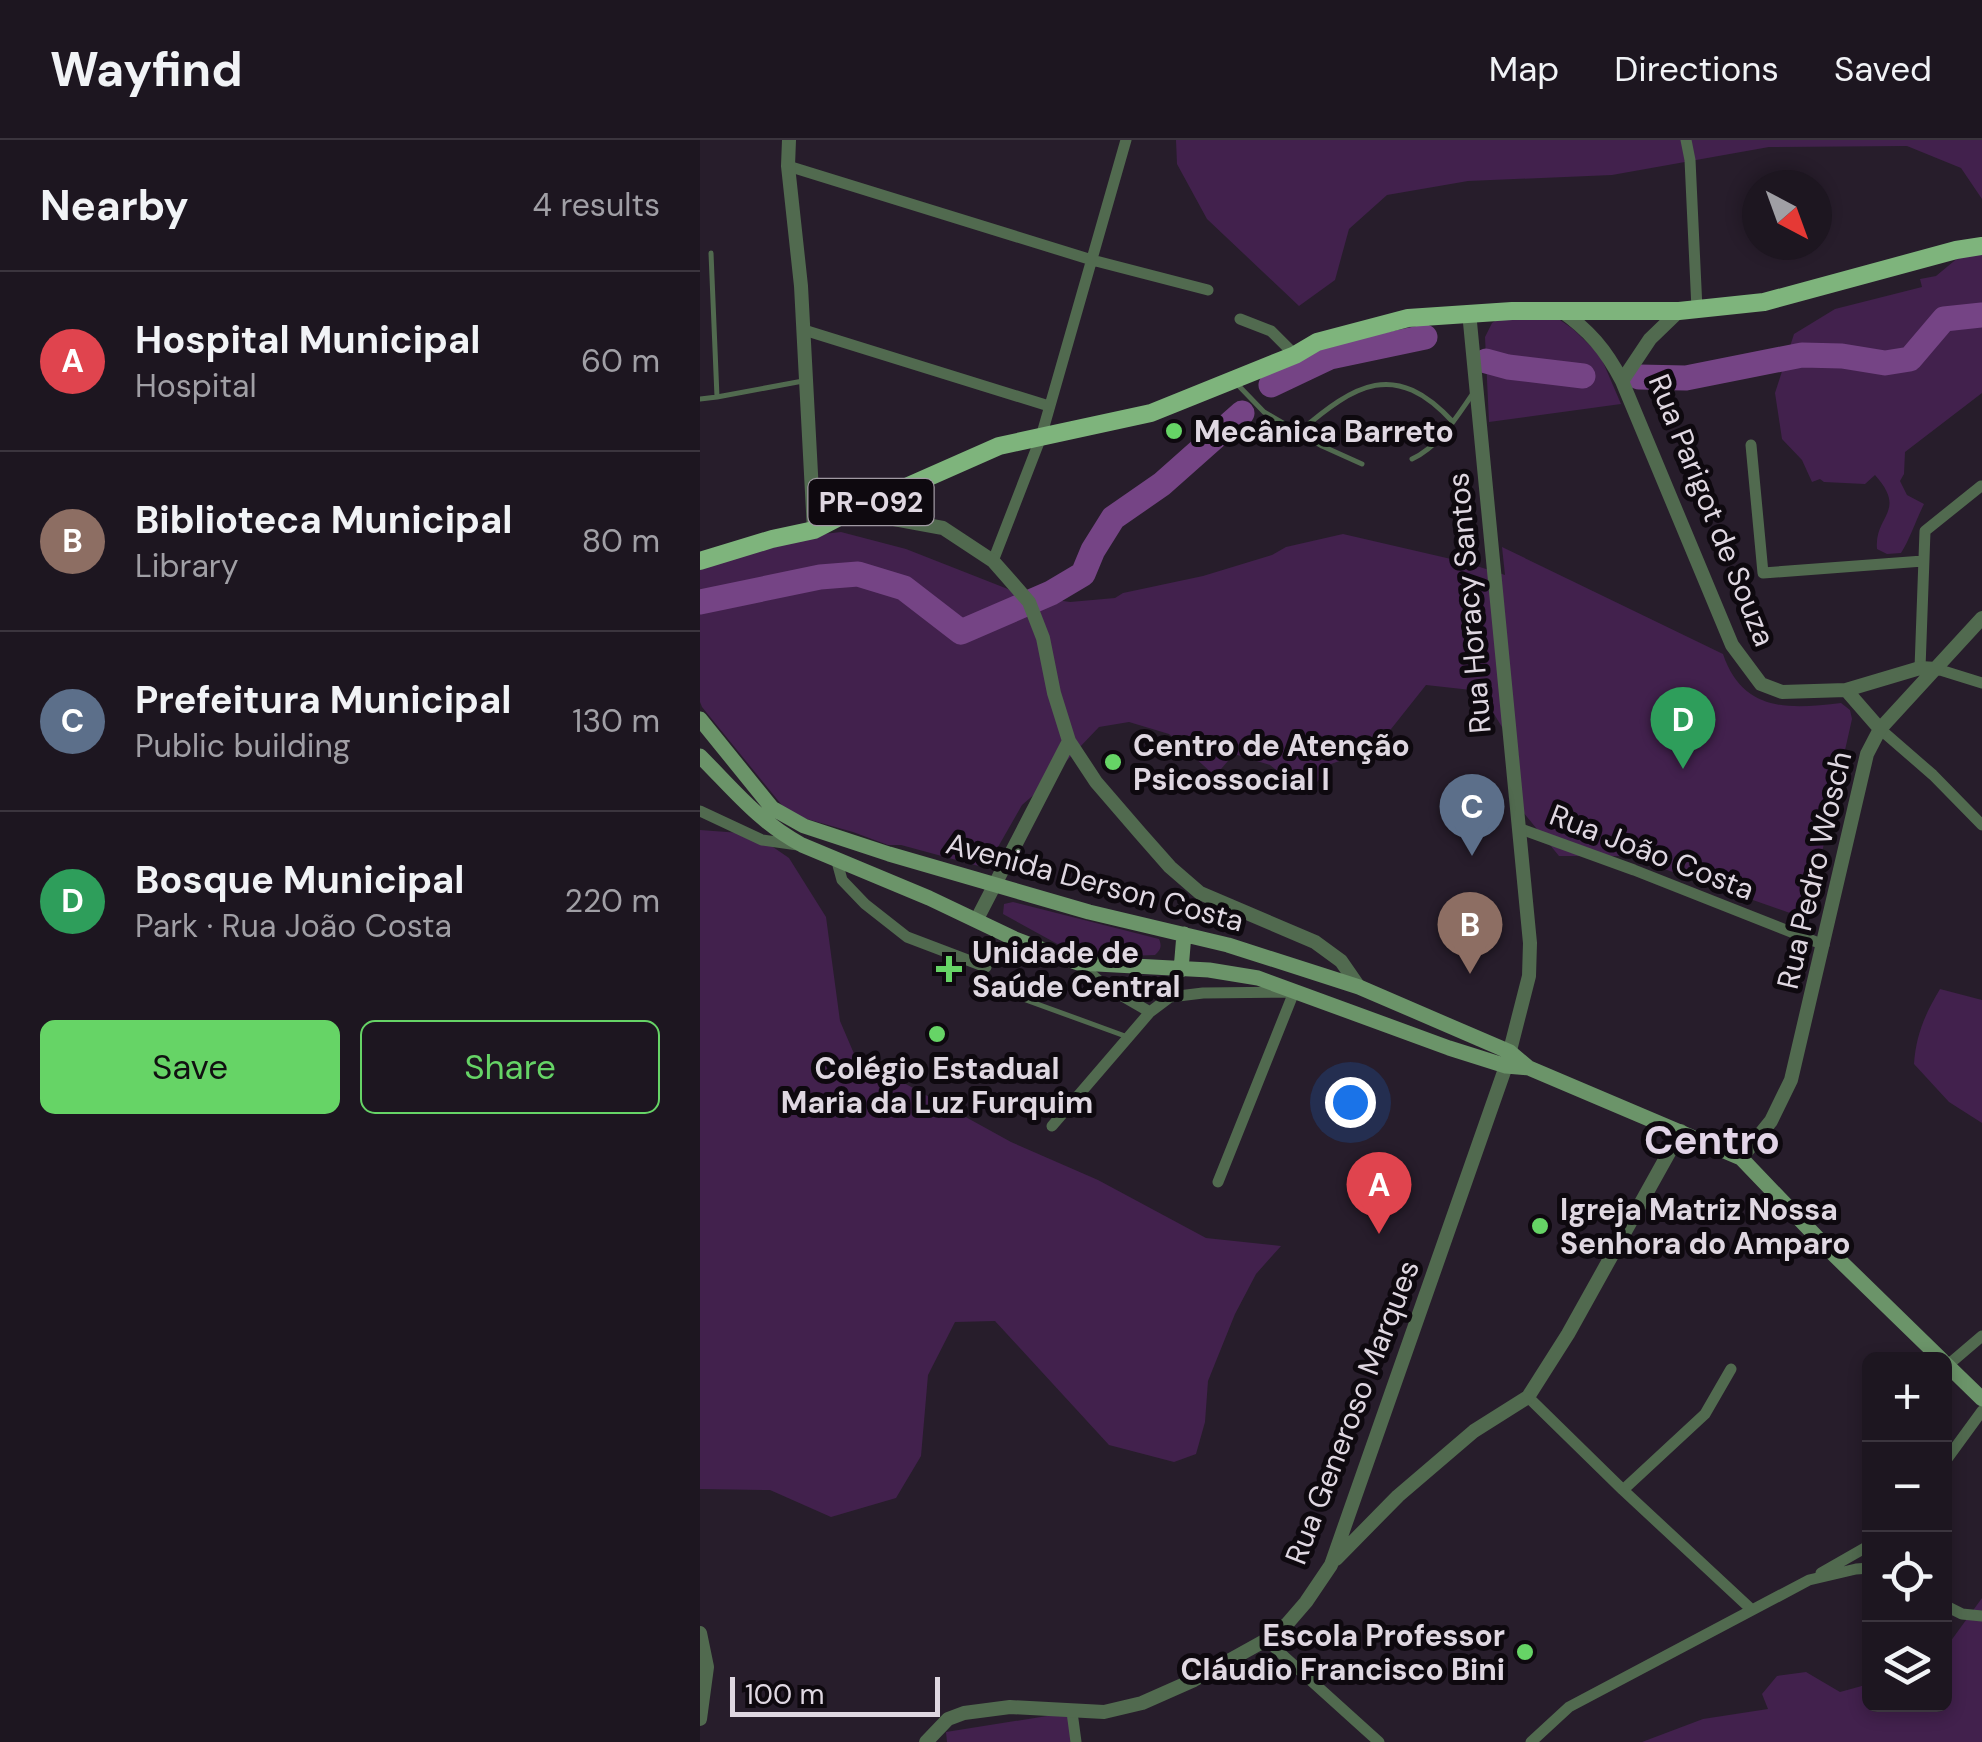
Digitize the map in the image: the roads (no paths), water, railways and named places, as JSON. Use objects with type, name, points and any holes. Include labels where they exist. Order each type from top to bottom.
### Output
[{"type":"main road","name":"PR-092","points":[[700,561],[814,530],[999,446],[1152,412],[1295,355],[1318,342],[1408,318],[1469,312],[1688,310],[1764,302],[1982,246]]},
{"type":"main road","name":"Avenida Derson Costa","points":[[700,719],[772,808],[804,826],[1089,912],[1228,945],[1359,987],[1508,1059]]},
{"type":"main road","name":"Avenida Derson Costa","points":[[700,756],[764,822],[802,846],[977,919],[1015,940],[1078,963],[1209,970],[1258,978],[1508,1059]]},
{"type":"main road","points":[[1181,970],[1184,934]]},
{"type":"main road","points":[[1508,1059],[1741,1158],[1935,1352]]},
{"type":"main road","points":[[1952,1369],[1982,1398]]},
{"type":"street","points":[[789,140],[814,530]]},
{"type":"street","points":[[993,561],[1040,437],[1126,140]]},
{"type":"street","points":[[1686,140],[1690,160],[1688,310]]},
{"type":"street","points":[[788,166],[1092,260],[1208,290]]},
{"type":"street","points":[[1560,310],[1585,327],[1608,354],[1622,381]]},
{"type":"street","name":"Rua Parigot de Souza","points":[[1688,310],[1650,339],[1622,381],[1732,646],[1760,684],[1782,692],[1846,690],[1928,668]]},
{"type":"street","name":"Rua Horacy Santos","points":[[1469,312],[1530,943],[1529,976],[1508,1059]]},
{"type":"street","points":[[1240,319],[1271,331],[1295,355]]},
{"type":"street","points":[[804,330],[1049,406]]},
{"type":"street","points":[[1750,445],[1763,574],[1923,561]]},
{"type":"street","points":[[1981,486],[1925,531],[1923,561],[1928,668],[1982,683]]},
{"type":"street","points":[[845,514],[944,528],[993,561],[1029,602],[1043,638],[1068,741],[1096,782],[1170,868],[1200,893],[1315,942],[1341,961],[1359,987]]},
{"type":"street","name":"Rua Pedro Wosch","points":[[1741,1158],[1772,1121],[1791,1080],[1868,754],[1880,729],[1928,668],[1982,618]]},
{"type":"street","points":[[1846,690],[1880,729],[1982,825]]},
{"type":"street","points":[[977,919],[1068,741]]},
{"type":"street","points":[[700,810],[762,840],[802,846]]},
{"type":"street","name":"Rua João Costa","points":[[1518,828],[1824,945]]},
{"type":"street","points":[[836,858],[842,880],[907,937],[986,967]]},
{"type":"street","points":[[1078,963],[1105,986],[1150,1012]]},
{"type":"street","points":[[1052,1126],[1150,1012],[1170,997],[1294,992],[1218,1182]]},
{"type":"street","name":"Rua Generoso Marques","points":[[926,1742],[948,1719],[964,1713],[1010,1707],[1104,1712],[1142,1704],[1266,1640],[1306,1602],[1331,1564],[1508,1059]]},
{"type":"street","points":[[1331,1564],[1398,1496],[1474,1431],[1528,1397],[1568,1334],[1681,1131]]},
{"type":"street","points":[[1952,1357],[1982,1336]]},
{"type":"street","points":[[1623,1490],[1704,1414],[1731,1369]]},
{"type":"street","points":[[1528,1397],[1752,1610]]},
{"type":"street","points":[[1952,1452],[1982,1411]]},
{"type":"street","points":[[1532,1742],[1570,1707],[1862,1550]]},
{"type":"street","points":[[1809,1580],[1862,1569]]},
{"type":"street","points":[[1952,1609],[1982,1616]]},
{"type":"street","points":[[700,1633],[706,1666],[700,1719]]},
{"type":"street","points":[[1266,1640],[1379,1742]]},
{"type":"street","points":[[1072,1712],[1076,1742]]},
{"type":"lane","points":[[711,253],[717,397]]},
{"type":"lane","points":[[1233,380],[1264,412],[1362,464]]},
{"type":"lane","points":[[700,399],[807,381]]},
{"type":"lane","points":[[1299,432],[1353,391],[1382,384],[1405,387],[1423,395],[1453,422]]},
{"type":"lane","points":[[1412,459],[1435,443],[1476,389]]},
{"type":"lane","points":[[996,989],[1128,1037]]},
{"type":"waterway","points":[[1639,377],[1686,378],[1802,355],[1885,363],[1910,359],[1944,319],[1982,315]]},
{"type":"waterway","points":[[1271,385],[1330,357],[1425,337]]},
{"type":"waterway","points":[[1486,361],[1583,376]]},
{"type":"waterway","points":[[700,602],[820,577],[858,574],[904,588],[961,632],[1051,593],[1083,574],[1113,518],[1162,484],[1242,413]]},
{"type":"place","name":"Mecânica Barreto","points":[[1174,431]]},
{"type":"place","name":"Centro de Atenção Psicossocial I","points":[[1113,762]]},
{"type":"place","name":"Bosque Municipal","points":[[1683,769]]},
{"type":"place","name":"Prefeitura Municipal","points":[[1472,856]]},
{"type":"place","name":"Unidade de Saúde Central","points":[[949,969]]},
{"type":"place","name":"Biblioteca Municipal","points":[[1470,974]]},
{"type":"place","name":"Colégio Estadual Maria da Luz Furquim","points":[[937,1034]]},
{"type":"place","name":"Igreja Matriz Nossa Senhora do Amparo","points":[[1540,1226]]},
{"type":"place","name":"Hospital Municipal","points":[[1379,1234]]},
{"type":"place","name":"Escola Professor Cláudio Francisco Bini","points":[[1525,1652]]},
{"type":"district","name":"Centro","points":[[1712,1140]]}]
